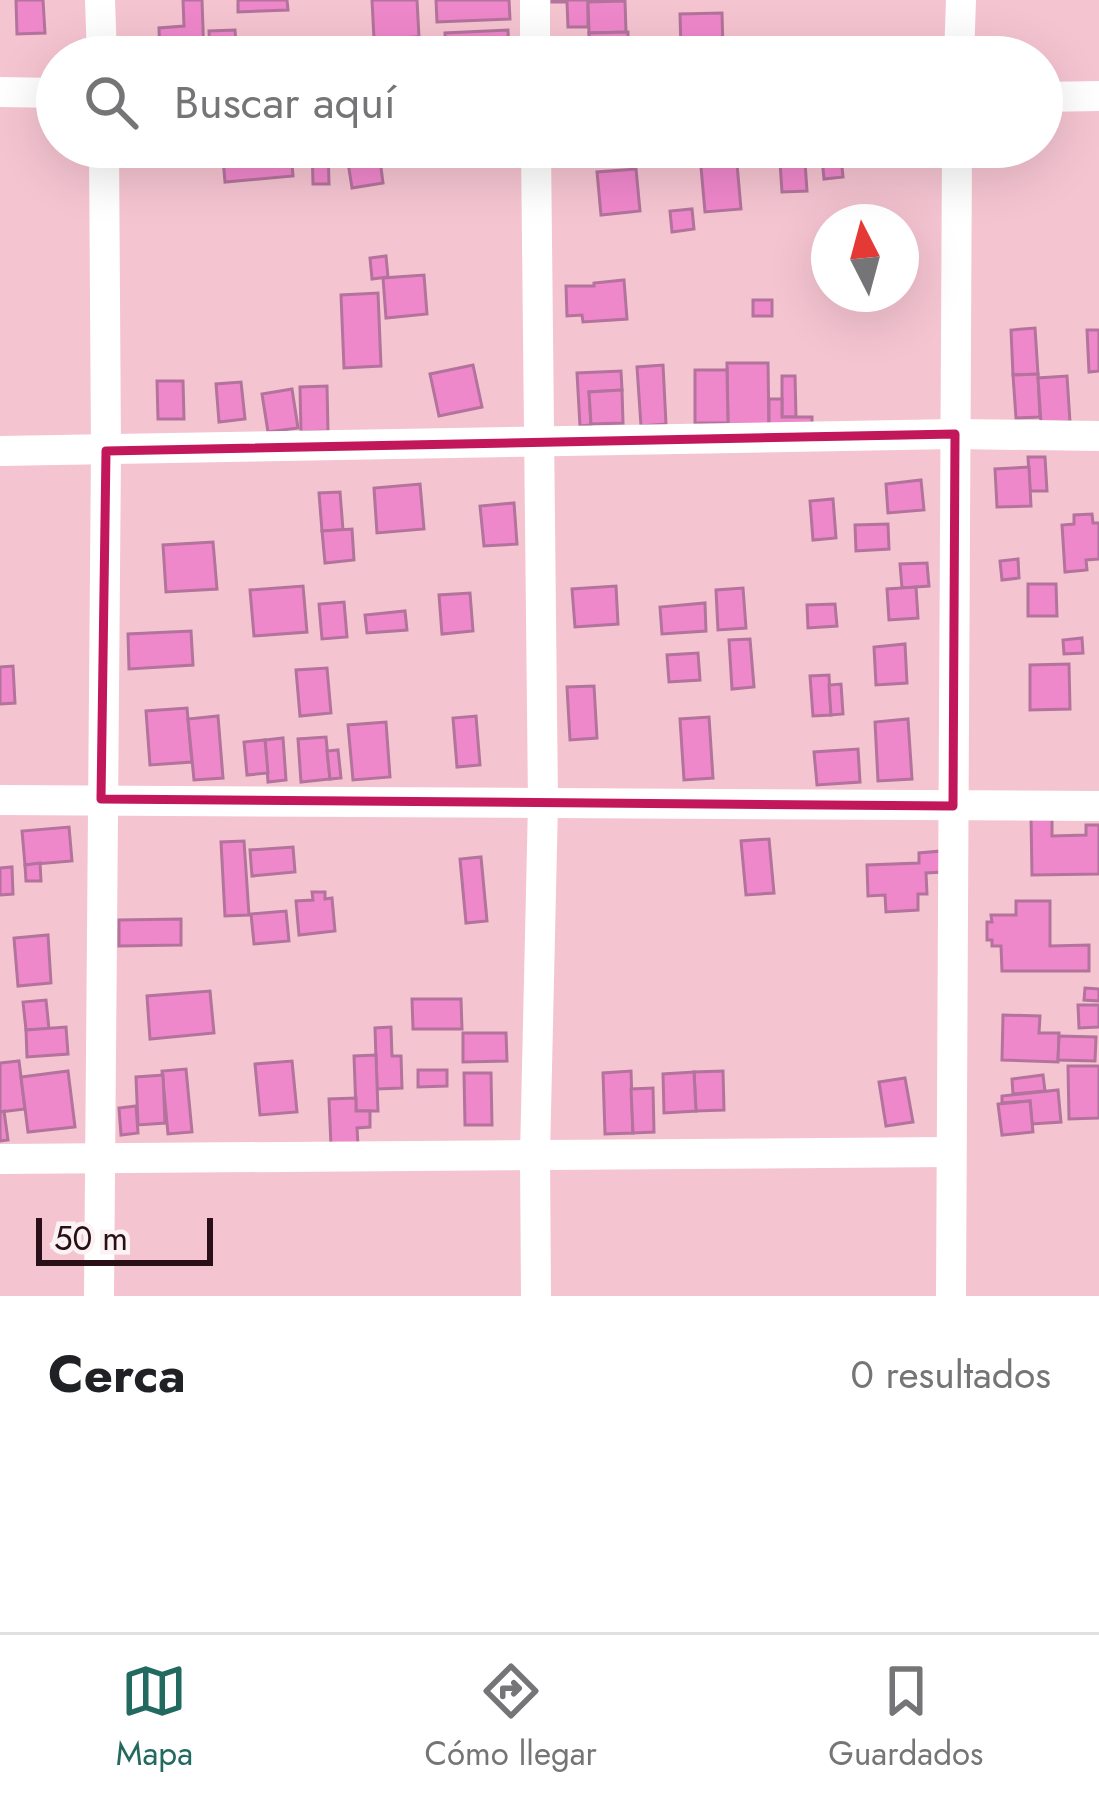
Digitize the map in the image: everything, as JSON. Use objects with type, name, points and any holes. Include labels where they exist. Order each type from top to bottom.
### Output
[{"type":"street","points":[[100,0],[101,36]]},
{"type":"street","points":[[535,0],[535,36]]},
{"type":"street","points":[[960,36],[961,0]]},
{"type":"street","points":[[0,92],[36,93]]},
{"type":"street","points":[[1063,97],[1099,96]]},
{"type":"street","points":[[99,1296],[104,168]]},
{"type":"street","points":[[536,168],[543,802],[536,1296]]},
{"type":"street","points":[[951,1296],[957,168]]},
{"type":"street","points":[[0,451],[955,434],[1099,436]]},
{"type":"street","points":[[0,800],[1099,806]]},
{"type":"street","points":[[0,1159],[951,1151]]},
{"type":"highlighted area","points":[[955,434],[953,806],[101,799],[106,451]]},
{"type":"building","points":[[16,0],[43,0],[45,33],[17,34]]},
{"type":"building","points":[[183,0],[202,0],[203,36],[159,36],[159,28],[184,26]]},
{"type":"building","points":[[238,0],[287,0],[288,10],[238,12]]},
{"type":"building","points":[[372,0],[417,0],[419,36],[374,36]]},
{"type":"building","points":[[436,0],[509,0],[510,19],[437,22]]},
{"type":"building","points":[[552,0],[609,2],[588,2],[588,27],[568,27],[567,2]]},
{"type":"building","points":[[625,1],[626,32],[589,33],[588,2]]},
{"type":"building","points":[[722,13],[723,36],[681,36],[680,14]]},
{"type":"building","points":[[235,30],[235,36],[209,36],[209,31]]},
{"type":"building","points":[[508,30],[508,36],[445,36]]},
{"type":"building","points":[[628,32],[628,36],[589,36]]},
{"type":"building","points":[[224,168],[292,168],[293,176],[225,182]]},
{"type":"building","points":[[313,168],[329,168],[329,184],[313,184]]},
{"type":"building","points":[[349,168],[381,168],[383,183],[352,188]]},
{"type":"building","points":[[701,168],[737,168],[741,209],[705,212]]},
{"type":"building","points":[[780,168],[805,168],[807,191],[782,192]]},
{"type":"building","points":[[823,168],[842,168],[843,177],[824,179]]},
{"type":"building","points":[[636,169],[640,211],[601,215],[597,172]]},
{"type":"building","points":[[692,209],[694,229],[672,232],[670,211]]},
{"type":"building","points":[[386,256],[388,277],[372,279],[370,258]]},
{"type":"building","points":[[424,275],[427,314],[386,318],[383,278]]},
{"type":"building","points":[[624,280],[627,319],[583,322],[582,315],[567,316],[566,286]]},
{"type":"building","points":[[378,293],[381,366],[344,368],[341,295]]},
{"type":"building","points":[[753,300],[772,300],[772,316],[753,316]]},
{"type":"building","points":[[1035,328],[1038,374],[1013,375],[1011,330]]},
{"type":"building","points":[[1087,330],[1099,330],[1099,371],[1089,372]]},
{"type":"building","points":[[727,363],[768,363],[769,429],[728,430]]},
{"type":"building","points":[[473,365],[482,407],[439,416],[430,374]]},
{"type":"building","points":[[663,365],[666,424],[641,426],[637,367]]},
{"type":"building","points":[[695,370],[727,370],[728,423],[695,423]]},
{"type":"building","points":[[621,371],[622,390],[589,392],[591,425],[580,426],[577,373]]},
{"type":"building","points":[[1038,374],[1040,417],[1016,418],[1013,375]]},
{"type":"building","points":[[782,376],[795,376],[796,417],[782,417]]},
{"type":"building","points":[[1067,376],[1070,422],[1041,423],[1038,378]]},
{"type":"building","points":[[157,381],[183,381],[184,419],[158,419]]},
{"type":"building","points":[[241,382],[245,419],[219,422],[216,384]]},
{"type":"building","points":[[327,386],[328,431],[301,432],[300,387]]},
{"type":"building","points":[[292,389],[298,428],[268,432],[262,394]]},
{"type":"building","points":[[622,390],[623,423],[591,424],[589,392]]},
{"type":"building","points":[[769,399],[782,399],[782,417],[812,417],[812,431],[769,431]]},
{"type":"building","points":[[1028,457],[1045,457],[1047,491],[1030,491]]},
{"type":"building","points":[[1029,467],[1031,506],[997,507],[995,469]]},
{"type":"building","points":[[921,480],[924,510],[888,513],[886,484]]},
{"type":"building","points":[[420,484],[424,529],[377,533],[374,488]]},
{"type":"building","points":[[340,492],[343,530],[322,531],[319,493]]},
{"type":"building","points":[[833,499],[836,538],[813,540],[810,501]]},
{"type":"building","points":[[514,503],[517,544],[484,546],[480,506]]},
{"type":"building","points":[[1092,514],[1093,523],[1099,523],[1099,559],[1086,560],[1087,570],[1065,572],[1062,525],[1074,524],[1074,515]]},
{"type":"building","points":[[888,524],[889,549],[856,551],[855,525]]},
{"type":"building","points":[[352,529],[354,560],[325,563],[322,531]]},
{"type":"building","points":[[213,542],[217,589],[166,592],[163,545]]},
{"type":"building","points":[[1018,559],[1019,578],[1002,580],[1000,561]]},
{"type":"building","points":[[927,563],[929,586],[902,588],[900,564]]},
{"type":"building","points":[[1028,584],[1056,584],[1057,616],[1028,616]]},
{"type":"building","points":[[303,586],[307,632],[254,636],[250,590]]},
{"type":"building","points":[[616,586],[618,624],[575,627],[572,589]]},
{"type":"building","points":[[916,587],[918,618],[889,620],[887,589]]},
{"type":"building","points":[[743,588],[746,628],[718,630],[716,590]]},
{"type":"building","points":[[470,593],[473,631],[442,634],[439,595]]},
{"type":"building","points":[[344,602],[347,637],[322,639],[319,604]]},
{"type":"building","points":[[705,603],[706,631],[662,634],[660,607]]},
{"type":"building","points":[[835,604],[837,626],[808,628],[807,605]]},
{"type":"building","points":[[405,611],[407,630],[367,633],[365,615]]},
{"type":"building","points":[[191,631],[193,665],[129,669],[128,634]]},
{"type":"building","points":[[1082,638],[1083,653],[1064,654],[1063,640]]},
{"type":"building","points":[[750,639],[754,687],[732,689],[729,640]]},
{"type":"building","points":[[905,644],[907,683],[876,685],[874,647]]},
{"type":"building","points":[[698,653],[700,680],[669,682],[667,655]]},
{"type":"building","points":[[1069,664],[1070,709],[1030,710],[1030,665]]},
{"type":"building","points":[[13,666],[15,703],[0,704],[0,667]]},
{"type":"building","points":[[327,668],[331,713],[300,716],[296,670]]},
{"type":"building","points":[[829,675],[831,715],[813,716],[810,676]]},
{"type":"building","points":[[841,684],[843,714],[831,715],[829,685]]},
{"type":"building","points":[[594,686],[597,738],[570,740],[567,687]]},
{"type":"building","points":[[187,708],[192,762],[150,765],[146,711]]},
{"type":"building","points":[[218,716],[223,778],[194,780],[188,719]]},
{"type":"building","points":[[476,716],[480,765],[457,767],[453,718]]},
{"type":"building","points":[[709,717],[713,778],[684,780],[680,719]]},
{"type":"building","points":[[908,719],[912,779],[878,781],[875,722]]},
{"type":"building","points":[[386,722],[390,777],[353,780],[348,725]]},
{"type":"building","points":[[326,737],[330,779],[301,782],[298,739]]},
{"type":"building","points":[[283,738],[286,780],[268,782],[265,740]]},
{"type":"building","points":[[265,740],[268,773],[247,775],[244,742]]},
{"type":"building","points":[[858,749],[860,782],[817,785],[814,752]]},
{"type":"building","points":[[338,750],[341,778],[330,779],[327,751]]},
{"type":"building","points":[[1052,816],[1052,836],[1086,835],[1086,825],[1099,825],[1099,874],[1032,875],[1031,817]]},
{"type":"building","points":[[69,827],[72,861],[25,865],[22,831]]},
{"type":"building","points":[[769,839],[774,893],[746,895],[741,841]]},
{"type":"building","points":[[244,841],[249,915],[225,916],[221,842]]},
{"type":"building","points":[[293,847],[295,872],[252,876],[250,850]]},
{"type":"building","points":[[942,851],[943,872],[926,873],[927,894],[918,894],[918,910],[886,912],[885,895],[868,896],[867,865],[919,863],[919,853]]},
{"type":"building","points":[[481,857],[487,921],[466,923],[460,859]]},
{"type":"building","points":[[40,863],[41,881],[26,881],[25,865]]},
{"type":"building","points":[[12,867],[13,894],[0,895],[0,868]]},
{"type":"building","points":[[312,892],[325,892],[325,899],[332,898],[335,931],[299,935],[296,901],[313,900]]},
{"type":"building","points":[[1016,901],[1050,901],[1050,946],[1089,945],[1089,971],[1002,971],[1001,946],[987,940],[987,922],[992,922],[991,915],[1016,915]]},
{"type":"building","points":[[286,911],[289,941],[254,944],[251,914]]},
{"type":"building","points":[[181,919],[181,945],[119,946],[119,920]]},
{"type":"building","points":[[48,935],[51,983],[18,986],[14,938]]},
{"type":"building","points":[[1085,988],[1099,989],[1099,1001],[1084,1000]]},
{"type":"building","points":[[210,991],[214,1033],[150,1039],[147,996]]},
{"type":"building","points":[[412,999],[461,999],[462,1029],[413,1029]]},
{"type":"building","points":[[46,1000],[49,1029],[26,1030],[23,1002]]},
{"type":"building","points":[[1078,1005],[1099,1005],[1099,1027],[1079,1028]]},
{"type":"building","points":[[1003,1015],[1040,1016],[1039,1033],[1059,1033],[1058,1062],[1002,1060]]},
{"type":"building","points":[[66,1027],[68,1054],[27,1057],[26,1030]]},
{"type":"building","points":[[391,1027],[392,1056],[401,1056],[402,1088],[377,1089],[375,1028]]},
{"type":"building","points":[[463,1033],[506,1033],[507,1061],[463,1062]]},
{"type":"building","points":[[1059,1036],[1096,1037],[1095,1061],[1058,1060]]},
{"type":"building","points":[[376,1055],[378,1111],[356,1111],[354,1056]]},
{"type":"building","points":[[19,1061],[25,1109],[0,1112],[0,1063]]},
{"type":"building","points":[[292,1061],[297,1112],[260,1115],[255,1064]]},
{"type":"building","points":[[1068,1066],[1099,1066],[1099,1118],[1069,1119]]},
{"type":"building","points":[[186,1069],[192,1132],[168,1134],[162,1071]]},
{"type":"building","points":[[418,1070],[447,1070],[447,1086],[418,1087]]},
{"type":"building","points":[[68,1071],[75,1127],[28,1132],[21,1077]]},
{"type":"building","points":[[631,1071],[633,1133],[605,1134],[603,1073]]},
{"type":"building","points":[[723,1071],[724,1110],[696,1111],[694,1072]]},
{"type":"building","points":[[694,1072],[696,1111],[664,1113],[663,1074]]},
{"type":"building","points":[[464,1073],[491,1073],[492,1125],[465,1125]]},
{"type":"building","points":[[163,1075],[165,1123],[138,1125],[136,1077]]},
{"type":"building","points":[[1043,1075],[1045,1091],[1013,1094],[1012,1079]]},
{"type":"building","points":[[905,1078],[913,1122],[886,1126],[879,1082]]},
{"type":"building","points":[[653,1088],[654,1132],[633,1133],[631,1089]]},
{"type":"building","points":[[1058,1090],[1061,1122],[1032,1124],[1030,1101],[1002,1103],[1002,1096]]},
{"type":"building","points":[[356,1098],[356,1111],[370,1111],[370,1127],[357,1128],[358,1145],[331,1146],[329,1099]]},
{"type":"building","points":[[1030,1101],[1033,1132],[1002,1135],[998,1104]]},
{"type":"building","points":[[136,1106],[138,1133],[121,1135],[119,1108]]},
{"type":"building","points":[[4,1111],[8,1140],[0,1141],[0,1112]]}]
